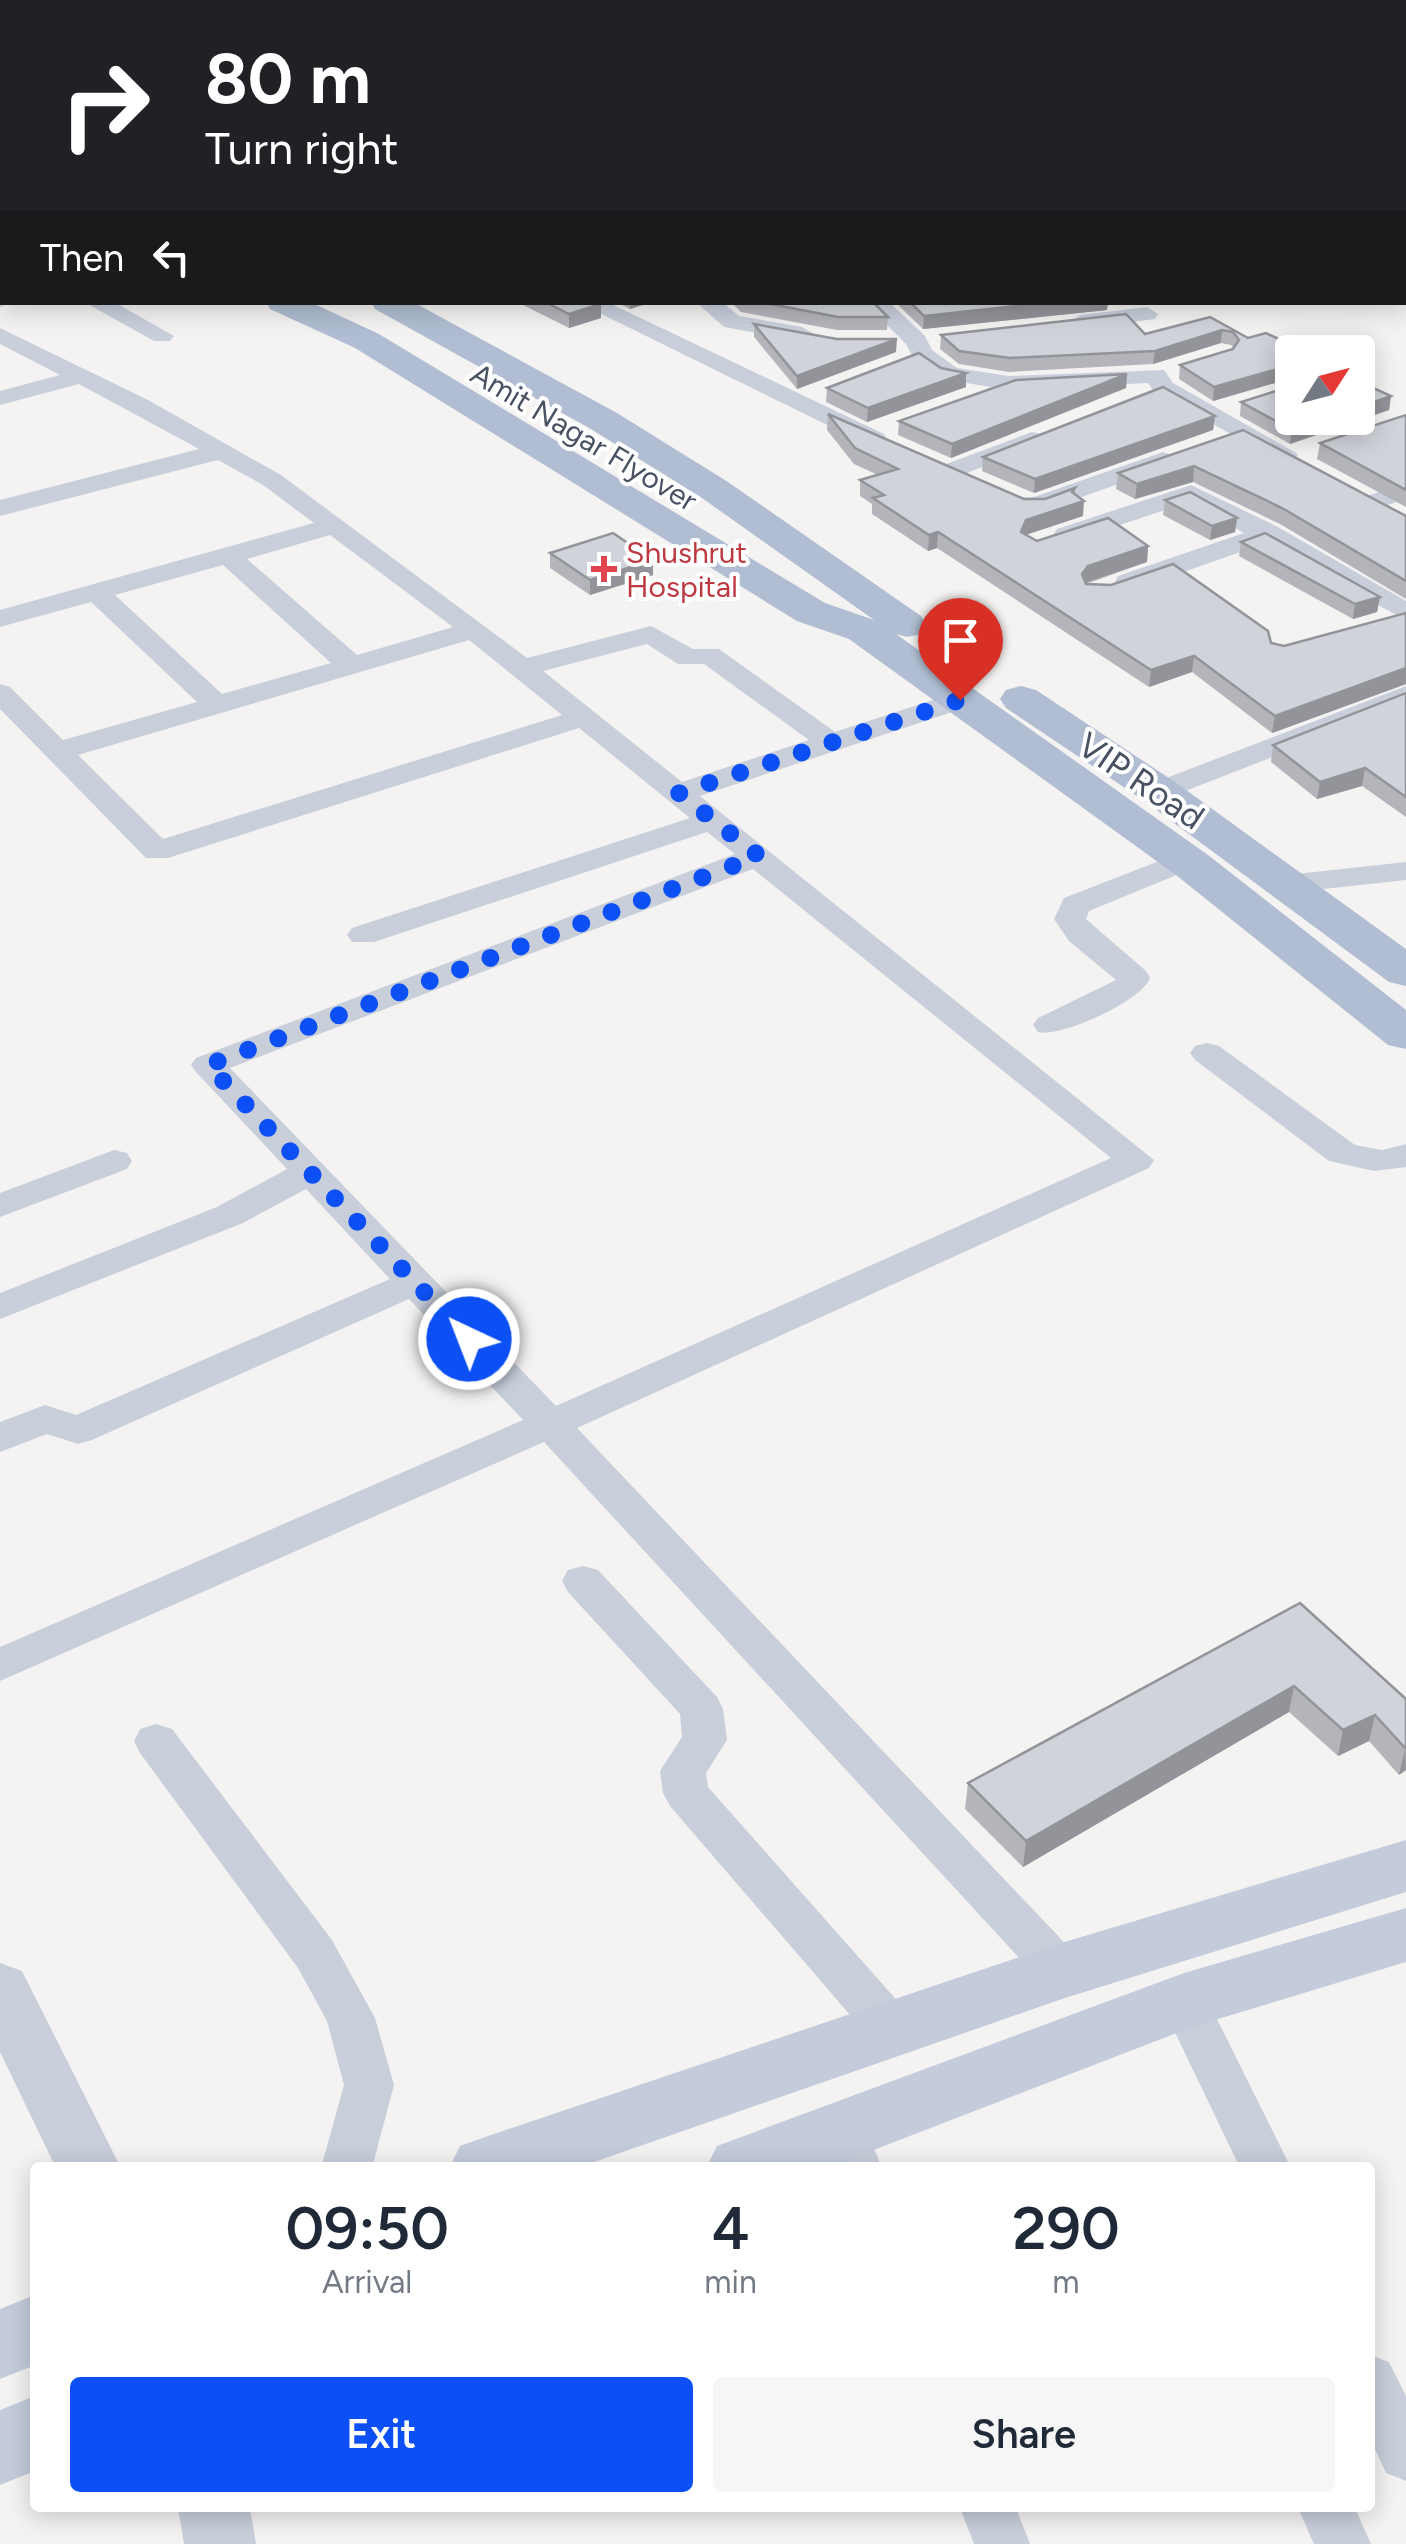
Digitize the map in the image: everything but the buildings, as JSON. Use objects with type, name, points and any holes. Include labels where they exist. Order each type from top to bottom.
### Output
[{"type":"main road","points":[[289,305],[367,341],[811,612],[866,615],[877,579],[864,564],[732,470],[436,305]]},
{"type":"main road","name":"Amit Nagar Flyover","points":[[347,305],[398,328],[575,425],[693,502],[793,581],[866,615]]},
{"type":"main road","name":"Amit Nagar Flyover","points":[[392,305],[604,421],[715,490],[832,574],[866,615]]},
{"type":"main road","name":"VIP Road","points":[[866,615],[960,700],[1185,860],[1406,1034]]},
{"type":"main road","name":"VIP Road","points":[[866,615],[1160,791],[1406,972]]},
{"type":"main road","points":[[503,2162],[1061,1972],[1406,1866]]},
{"type":"main road","points":[[776,2162],[850,2149],[1184,2001],[1406,1935]]},
{"type":"main road","points":[[0,2344],[30,2332]]},
{"type":"main road","points":[[0,2448],[30,2435]]},
{"type":"street","points":[[101,305],[162,336]]},
{"type":"street","points":[[594,305],[900,450]]},
{"type":"street","points":[[712,305],[732,322],[820,338]]},
{"type":"street","points":[[878,305],[950,374],[1009,383],[1164,378],[1242,432],[1302,457]]},
{"type":"street","points":[[1051,326],[1147,314]]},
{"type":"street","points":[[0,336],[82,376],[272,480],[474,630],[1136,1160],[550,1424],[0,1665]]},
{"type":"street","points":[[877,341],[920,349]]},
{"type":"street","points":[[0,398],[82,376]]},
{"type":"street","points":[[1127,402],[1164,378]]},
{"type":"street","points":[[956,403],[1009,383]]},
{"type":"street","points":[[798,401],[833,388]]},
{"type":"street","points":[[1212,414],[1244,403]]},
{"type":"street","points":[[866,435],[902,422]]},
{"type":"street","points":[[1056,430],[942,467],[1033,506],[1242,432]]},
{"type":"street","points":[[0,508],[222,451]]},
{"type":"street","points":[[1406,491],[1362,499],[1406,522]]},
{"type":"street","points":[[1036,545],[1191,493],[1269,532],[1406,614]]},
{"type":"street","points":[[0,619],[334,526]]},
{"type":"street","points":[[1098,592],[1269,532]]},
{"type":"street","points":[[228,556],[352,666]]},
{"type":"street","points":[[96,592],[217,705]]},
{"type":"street","points":[[1368,626],[1406,614]]},
{"type":"street","points":[[58,752],[474,630]]},
{"type":"street","points":[[522,668],[651,634],[688,658],[709,656],[831,743]]},
{"type":"street","points":[[0,694],[157,851],[584,717]]},
{"type":"street","points":[[1160,791],[1406,696]]},
{"type":"street","points":[[679,793],[960,700]]},
{"type":"street","points":[[362,935],[713,820]]},
{"type":"street","points":[[759,856],[208,1065],[550,1424],[1061,1972]]},
{"type":"street","points":[[1050,1024],[1132,985],[1134,978],[1080,934],[1070,919],[1075,905],[1185,860]]},
{"type":"street","points":[[1287,884],[1406,872]]},
{"type":"street","points":[[1207,1054],[1342,1153],[1366,1160],[1393,1161],[1406,1154]]},
{"type":"street","points":[[0,1206],[114,1161]]},
{"type":"street","points":[[3,1302],[230,1215],[310,1172]]},
{"type":"street","points":[[0,1438],[45,1419],[78,1430],[415,1282]]},
{"type":"street","points":[[583,1581],[701,1709],[705,1740],[682,1772],[686,1793],[892,2029]]},
{"type":"street","points":[[156,1741],[315,1954],[351,2018],[368,2085],[348,2162]]},
{"type":"street","points":[[0,1989],[86,2162]]},
{"type":"street","points":[[1184,2001],[1263,2162]]},
{"type":"street","points":[[1375,2390],[1406,2454]]},
{"type":"street","points":[[215,2512],[220,2544]]},
{"type":"street","points":[[990,2512],[1002,2544]]},
{"type":"street","points":[[1328,2512],[1343,2544]]},
{"type":"place","name":"Shushrut Hospital","points":[[604,569]]},
{"type":"route","points":[[469,1339],[208,1065],[759,856],[679,793],[960,700]]}]
